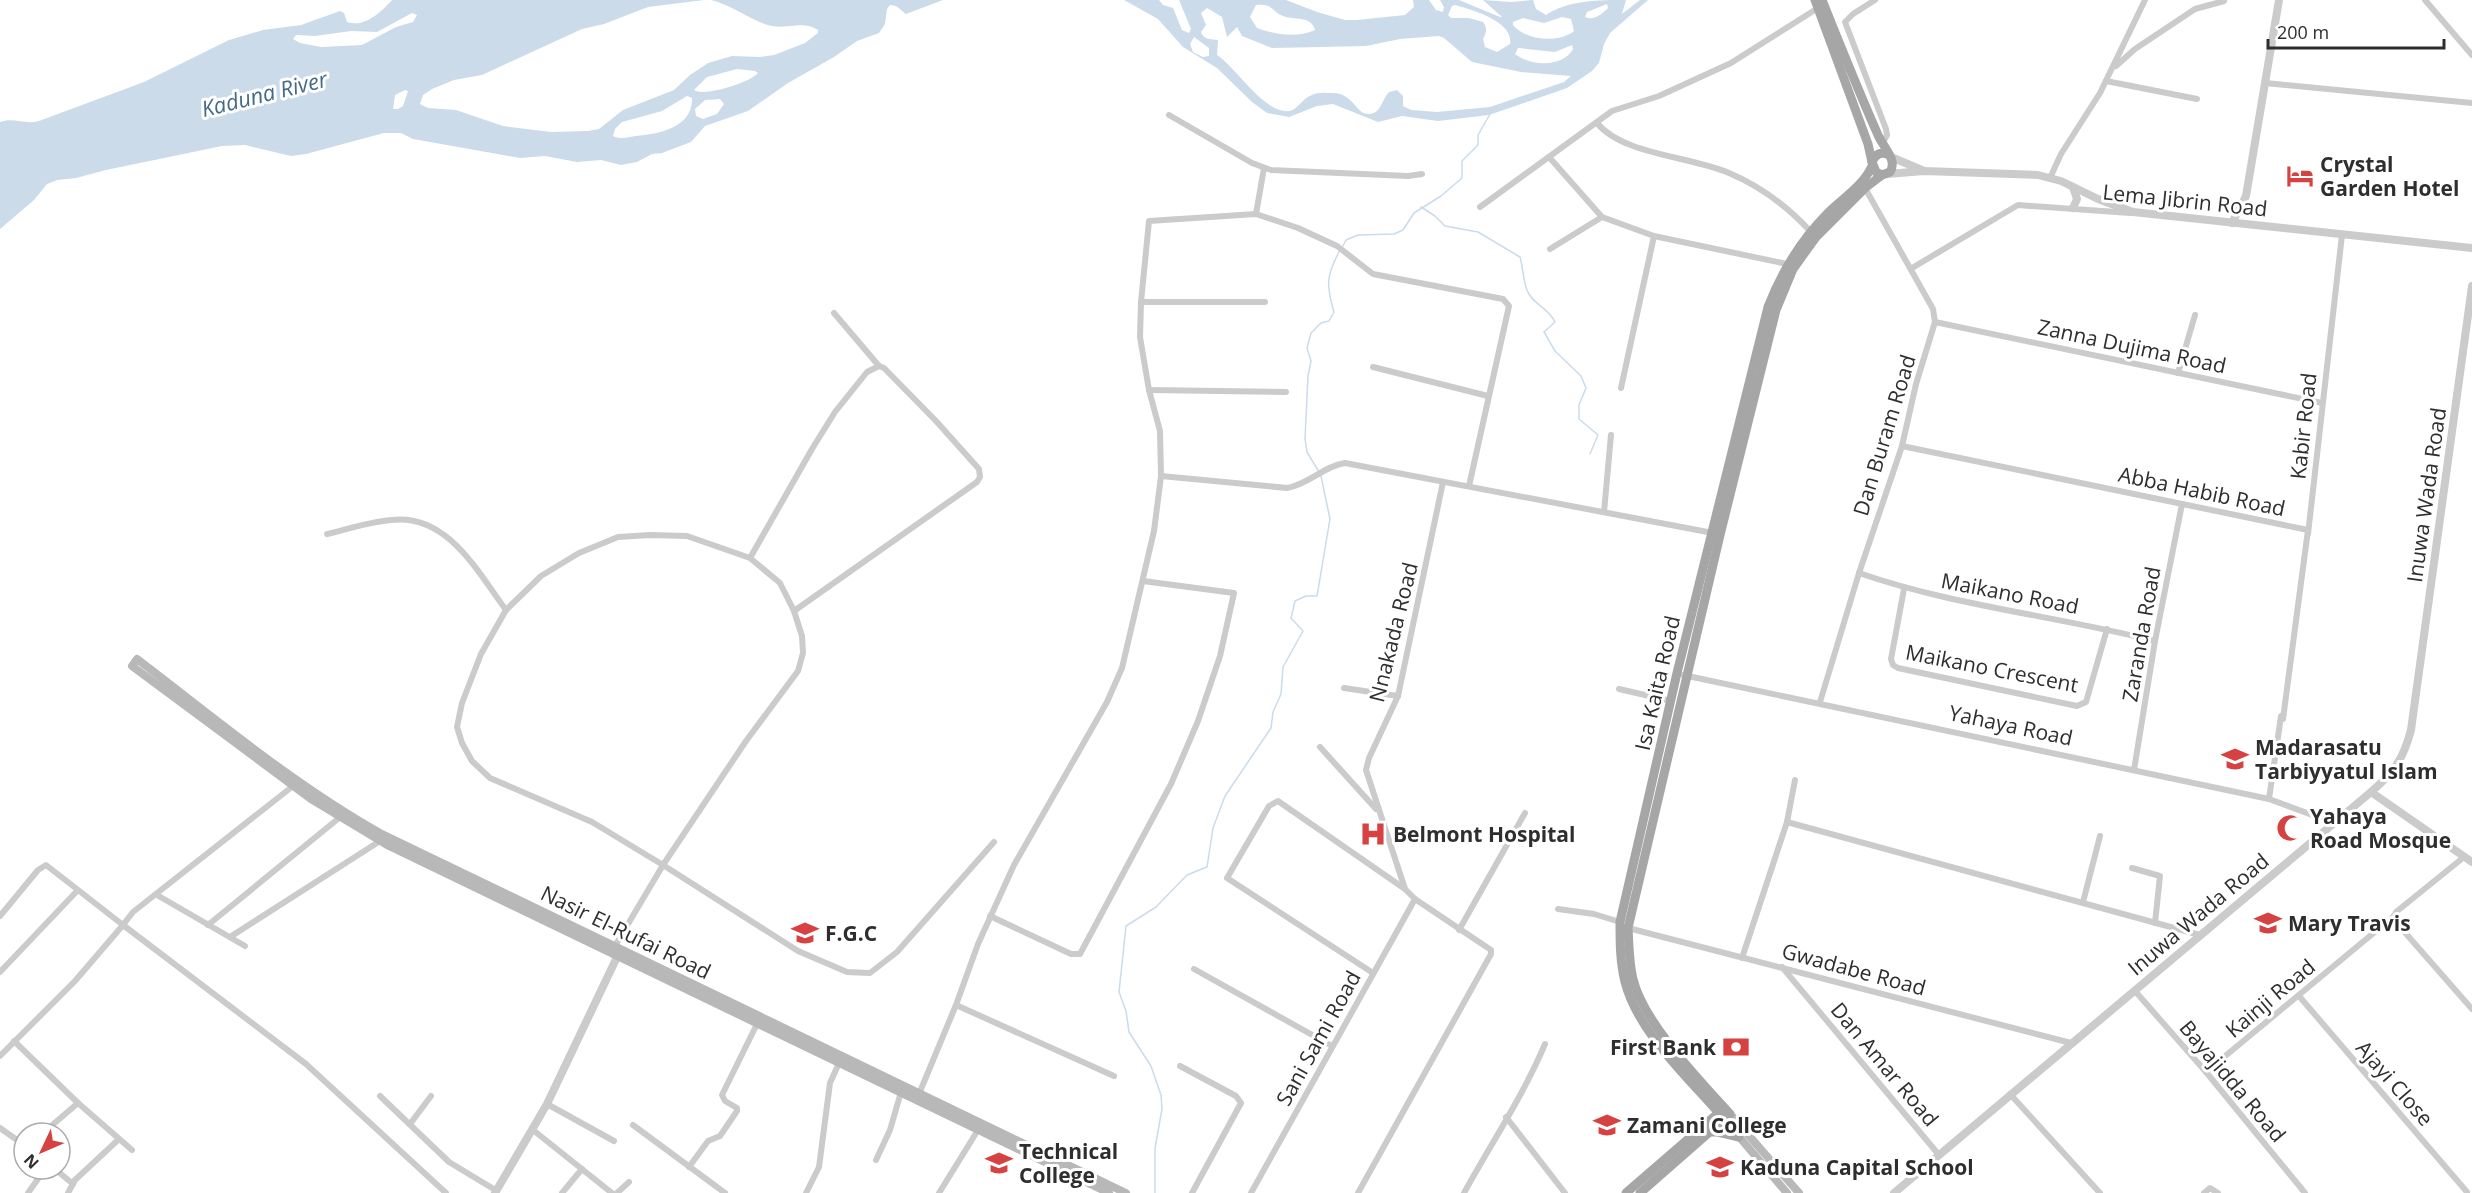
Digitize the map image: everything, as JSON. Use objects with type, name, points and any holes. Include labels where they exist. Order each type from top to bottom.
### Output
[{"type":"main road","points":[[1819,3],[1882,144],[1890,156],[1893,166],[1885,174],[1876,172],[1872,164],[1868,144],[1819,3]]},
{"type":"main road","points":[[1872,164],[1878,154],[1890,156]]},
{"type":"main road","name":"Isa Kaita Road","points":[[1799,1193],[1724,1113],[1678,1055],[1642,1002],[1633,980],[1624,925],[1688,676],[1762,347],[1768,307],[1787,264],[1810,232],[1861,184],[1872,164]]},
{"type":"main road","name":"Isa Kaita Road","points":[[1787,1193],[1739,1137],[1724,1113],[1710,1102],[1677,1066],[1646,1026],[1634,1006],[1625,983],[1620,948],[1677,673],[1762,347],[1793,269],[1816,237],[1865,188],[1885,174]]},
{"type":"main road","points":[[137,659],[132,666],[218,725]]},
{"type":"main road","name":"Nasir El-Rufai Road","points":[[218,725],[293,786],[339,818],[380,841],[469,880]]},
{"type":"main road","name":"Nasir El-Rufai Road","points":[[218,725],[335,806],[380,833],[469,880],[715,998],[978,1130],[1113,1191],[1126,1193]]},
{"type":"main road","name":"Nasir El-Rufai Road","points":[[715,998],[758,1022],[919,1094],[1113,1191]]},
{"type":"main road","points":[[1626,1193],[1707,1129],[1710,1102]]},
{"type":"main road","points":[[1640,1193],[1724,1113]]},
{"type":"main road","points":[[1707,1129],[1739,1137]]},
{"type":"street","points":[[1875,0],[1845,22],[1886,129],[1887,135],[1882,144]]},
{"type":"street","points":[[2050,178],[2061,154],[2113,69],[2145,0]]},
{"type":"street","points":[[2232,223],[2246,196],[2279,0]]},
{"type":"street","points":[[2425,0],[2472,55]]},
{"type":"street","points":[[2113,69],[2135,49],[2195,9],[2224,1]]},
{"type":"street","points":[[1480,207],[1624,106],[1659,96],[1731,63],[1819,3]]},
{"type":"street","points":[[2106,81],[2198,99]]},
{"type":"street","points":[[2265,83],[2472,104]]},
{"type":"street","points":[[1169,115],[1264,168],[1408,176],[1422,174]]},
{"type":"street","points":[[1597,123],[1604,131],[1624,143],[1729,173],[1761,190],[1785,207],[1810,232]]},
{"type":"street","points":[[1890,156],[1924,171]]},
{"type":"street","points":[[1549,157],[1602,217],[1654,236],[1787,264]]},
{"type":"street","points":[[1256,214],[1264,168]]},
{"type":"street","points":[[1885,174],[1924,171],[2038,175],[2073,187],[2114,206],[2166,217]]},
{"type":"street","points":[[2073,187],[2077,198],[2073,208]]},
{"type":"street","points":[[1865,188],[1912,268],[1933,309],[1935,322]]},
{"type":"street","name":"Lema Jibrin Road","points":[[1912,268],[2018,205],[2232,223],[2472,249]]},
{"type":"street","points":[[919,1094],[990,916],[1014,865],[1107,702],[1122,668],[1154,531],[1161,477],[1160,430],[1149,390],[1140,337],[1149,221],[1256,214],[1298,228],[1337,246],[1366,270],[1378,276],[1503,299],[1508,303],[1469,486]]},
{"type":"street","points":[[1550,249],[1602,217]]},
{"type":"street","name":"Kabir Road","points":[[2269,799],[2308,530],[2342,235]]},
{"type":"street","points":[[1621,388],[1654,236]]},
{"type":"street","name":"Inuwa Wada Road","points":[[1894,1193],[2371,792],[2392,773],[2405,753],[2411,730],[2472,286]]},
{"type":"street","points":[[1141,302],[1265,302]]},
{"type":"street","points":[[794,611],[977,482],[980,477],[979,469],[936,421],[884,368],[879,366],[834,313]]},
{"type":"street","points":[[2178,373],[2195,315]]},
{"type":"street","name":"Zanna Dujima Road","points":[[1935,322],[2322,403]]},
{"type":"street","name":"Dan Buram Road","points":[[1820,702],[1859,573],[1902,446],[1916,384],[1935,322]]},
{"type":"street","points":[[750,558],[835,412],[867,372],[879,366]]},
{"type":"street","points":[[1373,367],[1488,396]]},
{"type":"street","points":[[1149,390],[1286,392]]},
{"type":"street","points":[[1604,512],[1611,435]]},
{"type":"street","name":"Abba Habib Road","points":[[1902,446],[2308,530],[2283,719]]},
{"type":"street","points":[[1161,477],[1287,488],[1333,465],[1345,463],[1713,533]]},
{"type":"street","name":"Nnakada Road","points":[[1405,889],[1366,770],[1369,758],[1398,696],[1443,482]]},
{"type":"street","name":"Zaranda Road","points":[[2134,770],[2155,641],[2182,504]]},
{"type":"street","points":[[327,534],[391,520],[416,520],[433,527],[446,536],[466,557],[506,610]]},
{"type":"street","points":[[380,1096],[448,1162],[496,1192],[547,1104],[616,951],[663,865],[746,741],[798,671],[803,653],[802,636],[794,611],[780,583],[750,558],[687,536],[618,537],[579,554],[541,576],[506,610],[481,654],[462,703],[457,727],[462,743],[472,761],[490,778],[592,822],[663,865],[798,951],[847,972],[870,973],[897,952],[994,842]]},
{"type":"street","name":"Maikano Road","points":[[1859,573],[1904,589],[2107,629],[2155,641]]},
{"type":"street","points":[[990,916],[1071,954],[1080,954],[1171,784],[1198,721],[1220,656],[1234,593],[1143,581]]},
{"type":"street","name":"Maikano Crescent","points":[[1904,589],[1891,659],[1893,665],[1898,668],[2077,706],[2086,702],[2107,629]]},
{"type":"street","name":"Yahaya Road","points":[[1677,673],[2269,799],[2334,823]]},
{"type":"street","points":[[1344,688],[1398,696]]},
{"type":"street","points":[[1619,689],[1671,701]]},
{"type":"street","points":[[1320,747],[1379,813]]},
{"type":"street","points":[[1742,958],[1787,822],[1795,780]]},
{"type":"street","points":[[0,1056],[75,981],[133,912],[293,786]]},
{"type":"street","points":[[2371,792],[2472,862]]},
{"type":"street","points":[[1358,1193],[1491,954],[1490,948],[1459,930],[1415,899],[1405,889],[1278,801],[1269,806],[1227,878],[1373,974]]},
{"type":"street","points":[[1459,930],[1525,813]]},
{"type":"street","points":[[208,925],[339,818]]},
{"type":"street","points":[[1787,822],[2200,935]]},
{"type":"street","points":[[2083,902],[2100,836]]},
{"type":"street","points":[[230,937],[380,841]]},
{"type":"street","name":"Kainji Road","points":[[2206,1072],[2464,857]]},
{"type":"street","points":[[0,916],[38,870],[46,865],[77,891],[306,1064],[446,1193]]},
{"type":"street","points":[[2132,868],[2160,876],[2155,923]]},
{"type":"street","points":[[0,972],[77,891]]},
{"type":"street","points":[[157,895],[245,946]]},
{"type":"street","name":"Sani Sami Road","points":[[1251,1193],[1415,899]]},
{"type":"street","name":"Gwadabe Road","points":[[1558,909],[1594,914],[1624,925],[1742,958],[2071,1043]]},
{"type":"street","points":[[2394,916],[2394,920],[2472,1009]]},
{"type":"street","name":"Dan Amar Road","points":[[1782,967],[1939,1155]]},
{"type":"street","points":[[1194,969],[1332,1046]]},
{"type":"street","name":"Bayajidda Road","points":[[2135,991],[2206,1072],[2305,1193]]},
{"type":"street","name":"Ajayi Close","points":[[2299,996],[2467,1192]]},
{"type":"street","points":[[956,1005],[1114,1076]]},
{"type":"street","points":[[689,1167],[708,1141],[720,1136],[737,1111],[725,1101],[722,1095],[758,1022]]},
{"type":"street","points":[[14,1041],[132,1150]]},
{"type":"street","points":[[1464,1193],[1506,1117],[1529,1082],[1545,1044]]},
{"type":"street","points":[[806,1193],[819,1167],[830,1083],[837,1059]]},
{"type":"street","points":[[1180,1066],[1236,1096],[1241,1103],[1192,1193]]},
{"type":"street","points":[[876,1160],[890,1130],[901,1092]]},
{"type":"street","points":[[2010,1094],[2100,1193]]},
{"type":"street","points":[[410,1124],[431,1096]]},
{"type":"street","points":[[57,1121],[78,1102]]},
{"type":"street","points":[[547,1104],[614,1141]]},
{"type":"street","points":[[1506,1117],[1565,1193]]},
{"type":"street","points":[[633,1125],[725,1193]]},
{"type":"street","points":[[533,1130],[612,1193]]},
{"type":"street","points":[[939,1193],[978,1130]]},
{"type":"street","points":[[68,1193],[73,1184],[119,1139]]},
{"type":"street","points":[[562,1193],[582,1169]]},
{"type":"street","points":[[70,1181],[73,1184]]},
{"type":"street","points":[[617,1193],[628,1182]]},
{"type":"street","points":[[2204,1193],[2210,1188],[2218,1193]]},
{"type":"water","name":"Kaduna River","points":[[392,0],[704,0],[648,7],[604,24],[582,29],[482,75],[454,80],[432,89],[423,95],[420,104],[428,108],[456,110],[503,126],[551,132],[599,129],[623,110],[674,90],[708,63],[732,56],[774,55],[805,43],[818,33],[818,30],[813,27],[802,25],[778,27],[764,24],[727,5],[711,0],[943,0],[906,14],[896,6],[890,5],[887,9],[885,24],[879,33],[857,41],[788,83],[748,111],[705,126],[691,142],[662,153],[652,154],[637,162],[621,165],[601,160],[577,162],[545,156],[520,158],[413,139],[401,133],[384,133],[291,156],[245,145],[222,146],[76,178],[57,180],[47,184],[34,200],[0,229],[0,122],[39,121],[144,82],[229,40],[263,30],[301,25],[340,11],[344,13],[347,22],[360,23],[378,14]],"holes":[[[412,13],[417,15],[413,22],[396,27],[362,45],[321,47],[300,43],[293,39],[296,35],[315,36],[351,31],[377,32]],[[737,69],[758,73],[746,81],[726,88],[707,92],[694,90],[707,77]],[[405,90],[408,91],[403,106],[398,109],[393,109],[395,95]],[[687,96],[692,98],[687,116],[681,123],[664,131],[624,138],[613,136],[615,129],[622,122],[662,111]],[[720,99],[724,104],[717,114],[703,119],[696,116],[695,109],[705,100]]]},
{"type":"water","points":[[1124,0],[1159,0],[1163,5],[1173,8],[1182,30],[1189,33],[1191,29],[1179,0],[1286,0],[1345,20],[1357,20],[1405,15],[1414,7],[1413,0],[1429,0],[1436,10],[1443,12],[1444,7],[1440,0],[1459,0],[1502,17],[1483,0],[1511,2],[1533,0],[1536,9],[1546,15],[1574,4],[1626,0],[1622,14],[1640,0],[1648,0],[1610,33],[1604,44],[1599,63],[1592,71],[1567,88],[1489,115],[1438,121],[1402,116],[1378,122],[1333,104],[1317,106],[1289,117],[1267,113],[1252,102],[1217,68],[1183,47],[1158,19]],"holes":[[[1607,4],[1608,8],[1600,15],[1588,18],[1585,17],[1587,12]],[[1256,5],[1262,5],[1270,7],[1281,16],[1310,22],[1315,30],[1286,35],[1257,28],[1250,17]],[[1455,5],[1490,18],[1505,29],[1510,44],[1497,52],[1485,47],[1483,39],[1486,28],[1483,22],[1469,18],[1451,18],[1448,15],[1452,6]],[[1207,8],[1222,17],[1227,37],[1237,27],[1242,36],[1272,48],[1366,46],[1400,39],[1439,36],[1472,62],[1521,72],[1571,76],[1564,82],[1490,107],[1437,112],[1411,110],[1403,106],[1403,96],[1397,90],[1389,92],[1377,111],[1369,114],[1363,113],[1351,100],[1333,93],[1312,95],[1294,109],[1284,111],[1266,103],[1217,55],[1218,40],[1202,35],[1201,32],[1206,25],[1201,13]],[[1562,17],[1571,19],[1574,31],[1559,38],[1533,37],[1513,25],[1513,22],[1523,18],[1544,23]],[[1194,37],[1209,48],[1209,56],[1203,57],[1193,52],[1190,44]],[[1572,45],[1573,49],[1562,59],[1537,63],[1515,54],[1518,48],[1555,52]]]},
{"type":"waterway","points":[[1343,246],[1346,240],[1358,235],[1394,234],[1403,230],[1414,213],[1441,196],[1462,178],[1462,161],[1478,145],[1478,135],[1490,114]]},
{"type":"waterway","points":[[1421,207],[1445,226],[1478,232],[1520,257],[1529,295],[1555,322],[1544,332],[1555,351],[1581,376],[1586,388],[1579,405],[1579,419],[1598,435],[1590,454]]},
{"type":"waterway","points":[[1319,472],[1307,452],[1305,439],[1308,376],[1311,361],[1307,348],[1311,333],[1321,323],[1329,321],[1334,312],[1329,281],[1332,267],[1340,250]]},
{"type":"waterway","points":[[1155,1193],[1155,1148],[1162,1109],[1161,1095],[1151,1066],[1129,1032],[1126,1011],[1119,992],[1126,926],[1156,907],[1187,875],[1207,867],[1213,828],[1225,796],[1271,728],[1273,712],[1281,694],[1283,667],[1303,631],[1291,618],[1295,601],[1306,596],[1317,596],[1330,519],[1321,476]]},
{"type":"place","name":"Crystal Garden Hotel","points":[[2300,176]]},
{"type":"place","name":"Madarasatu Tarbiyyatul Islam","points":[[2235,759]]},
{"type":"place","name":"Yahaya Road Mosque","points":[[2290,828]]},
{"type":"place","name":"Belmont Hospital","points":[[1373,834]]},
{"type":"place","name":"Mary Travis","points":[[2268,923]]},
{"type":"place","name":"F.G.C","points":[[805,933]]},
{"type":"place","name":"First Bank","points":[[1736,1047]]},
{"type":"place","name":"Zamani College","points":[[1607,1125]]},
{"type":"place","name":"Technical College","points":[[999,1163]]},
{"type":"place","name":"Kaduna Capital School","points":[[1720,1167]]}]
